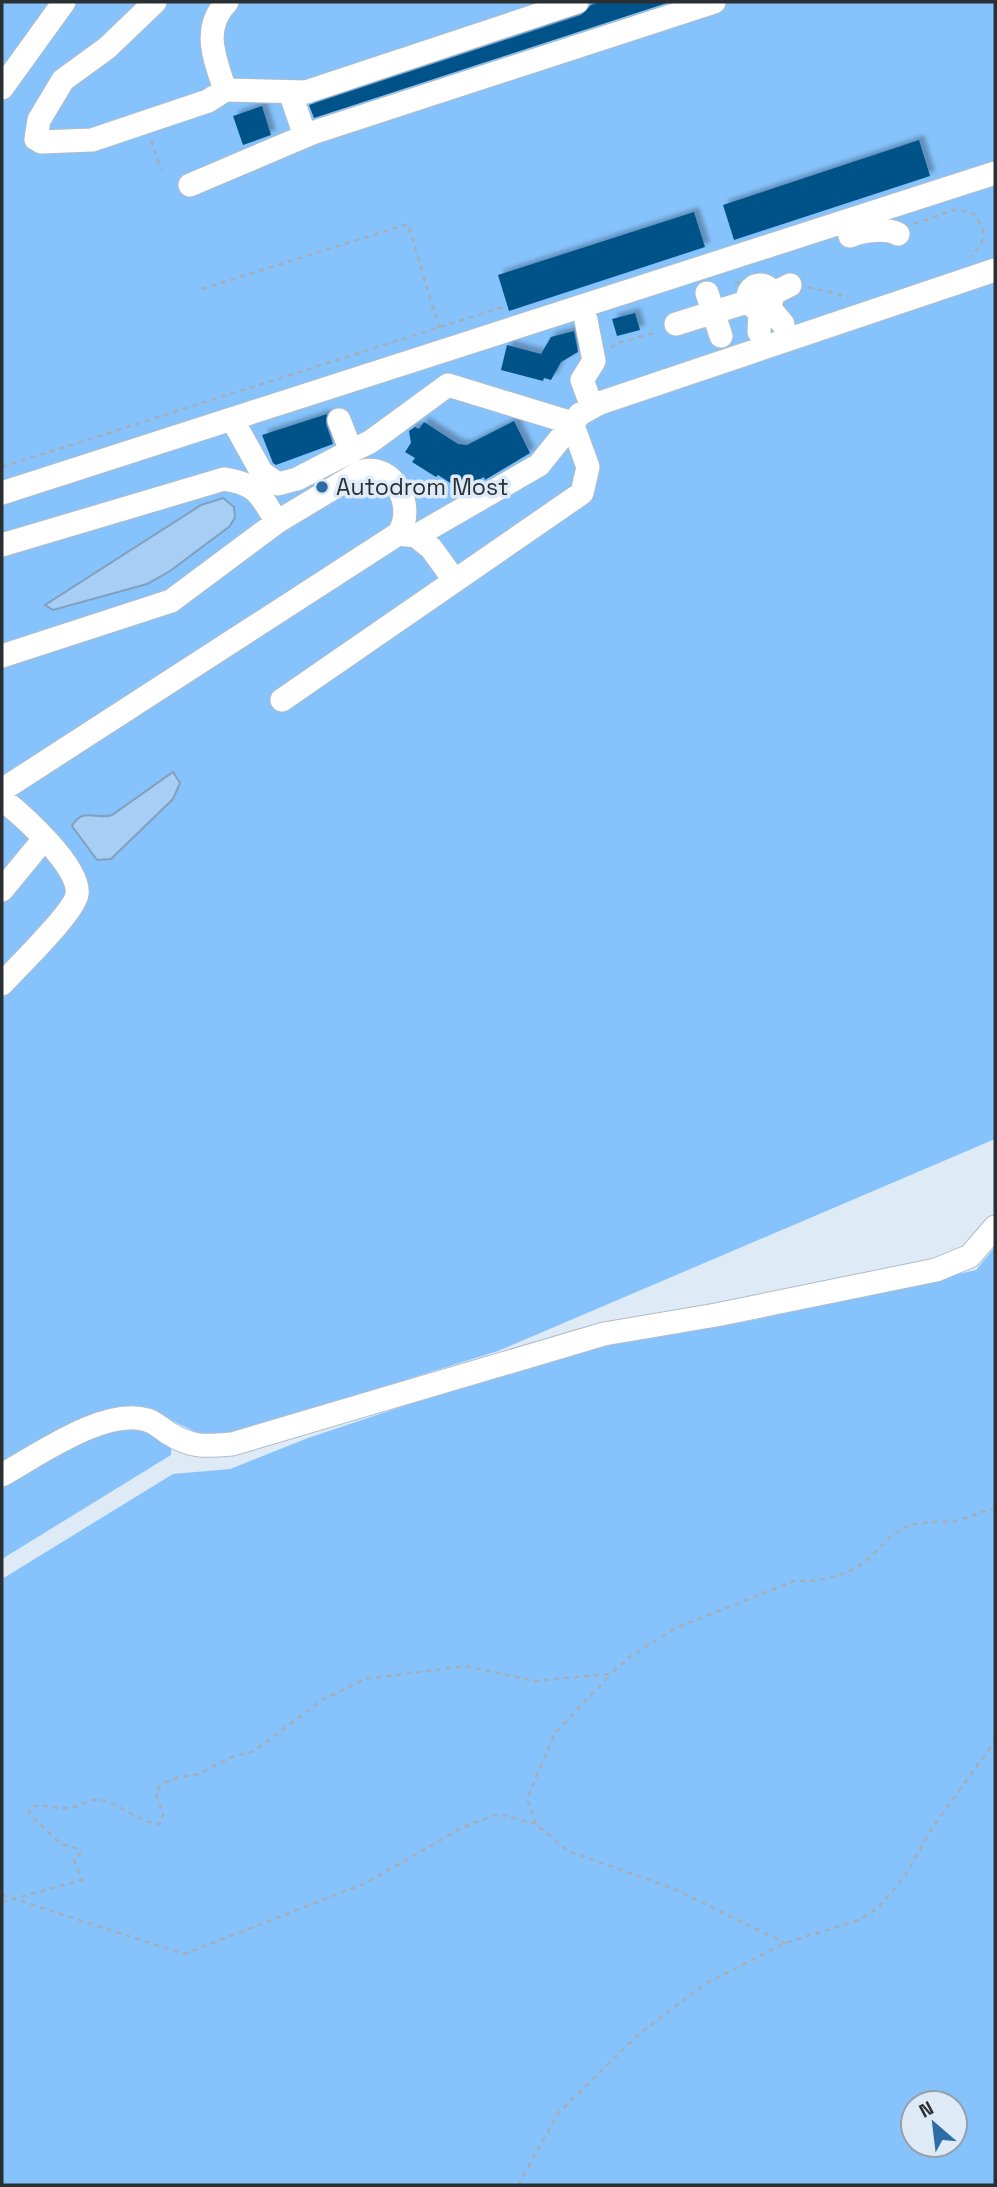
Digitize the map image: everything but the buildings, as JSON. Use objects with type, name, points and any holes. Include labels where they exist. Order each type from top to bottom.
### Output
[{"type":"street","points":[[2,88],[64,2]]},
{"type":"street","points":[[155,2],[107,48],[63,80],[39,120],[36,139],[41,142],[92,140],[208,101],[225,90],[306,92],[577,2]]},
{"type":"street","points":[[225,90],[213,55],[211,30],[217,11],[227,2]]},
{"type":"street","points":[[190,185],[305,136],[713,2]]},
{"type":"street","points":[[290,92],[305,136]]},
{"type":"street","points":[[2,493],[995,175]]},
{"type":"street","points":[[850,236],[906,229]]},
{"type":"street","points":[[2,790],[407,535],[539,465],[572,423],[592,407],[995,270]]},
{"type":"street","points":[[676,324],[710,303],[765,292]]},
{"type":"street","points":[[765,292],[783,324]]},
{"type":"street","points":[[759,332],[765,292]]},
{"type":"street","points":[[710,303],[721,336]]},
{"type":"street","points":[[586,320],[594,360],[582,380],[592,407]]},
{"type":"street","points":[[2,545],[199,484],[224,479],[253,478],[278,484],[297,479],[370,442],[448,385],[572,423]]},
{"type":"street","points":[[232,419],[253,478],[277,522]]},
{"type":"street","points":[[339,420],[351,451]]},
{"type":"street","points":[[282,700],[582,493],[588,467],[572,423]]},
{"type":"street","points":[[2,656],[172,601],[277,522],[345,479],[367,469],[386,473],[400,489],[407,535]]},
{"type":"street","points":[[407,535],[431,548],[455,581]]},
{"type":"street","points":[[2,799],[44,839],[70,869],[78,884],[77,897],[68,912],[2,984]]},
{"type":"street","points":[[2,890],[44,839]]},
{"type":"street","points":[[2,1475],[97,1425],[123,1417],[148,1420],[182,1441],[199,1447],[232,1444],[604,1334],[716,1315],[936,1270],[970,1256],[995,1227]]},
{"type":"path","points":[[145,123],[161,170]]},
{"type":"path","points":[[906,229],[957,209],[974,214],[983,228],[983,243],[961,263]]},
{"type":"path","points":[[202,289],[408,225],[439,328]]},
{"type":"path","points":[[723,261],[765,292],[807,287],[833,295],[859,297]]},
{"type":"path","points":[[2,467],[503,307]]},
{"type":"path","points":[[536,1824],[527,1799],[555,1733],[610,1674],[631,1656],[676,1628],[794,1581],[813,1582],[845,1573],[867,1560],[884,1542],[904,1528],[921,1522],[958,1520],[995,1509]]},
{"type":"path","points":[[2,1902],[82,1880],[74,1860],[80,1854],[79,1849],[61,1844],[49,1834],[29,1814],[31,1807],[38,1805],[68,1808],[96,1799],[106,1801],[118,1809],[126,1809],[145,1823],[160,1824],[163,1814],[156,1794],[160,1786],[171,1779],[198,1774],[232,1757],[254,1751],[322,1700],[365,1679],[466,1666],[534,1681],[553,1677],[610,1674]]},
{"type":"path","points":[[518,2185],[559,2112],[622,2049],[705,1984],[785,1943],[859,1920],[879,1907],[905,1876],[932,1828],[995,1741]]},
{"type":"path","points":[[2,1895],[184,1954],[366,1883],[463,1827],[498,1814],[536,1824],[568,1851],[673,1888],[785,1943]]},
{"type":"shaded area","points":[[2,2],[995,2],[995,1139],[498,1351],[212,1440],[146,1408],[91,1418],[2,1464]]},
{"type":"shaded area","points":[[223,498],[234,507],[235,517],[230,526],[170,571],[147,584],[53,610],[45,605],[201,505]]},
{"type":"shaded area","points":[[173,772],[180,783],[173,799],[111,859],[97,860],[72,826],[76,820],[85,815],[112,815]]},
{"type":"shaded area","points":[[995,1247],[995,2185],[2,2185],[2,1579],[173,1474],[230,1469],[308,1438],[601,1340],[745,1322],[976,1270]]},
{"type":"shaded area","points":[[143,1424],[171,1442],[171,1455],[2,1559],[2,1481],[103,1428]]},
{"type":"place","name":"Autodrom Most","points":[[322,487]]}]
